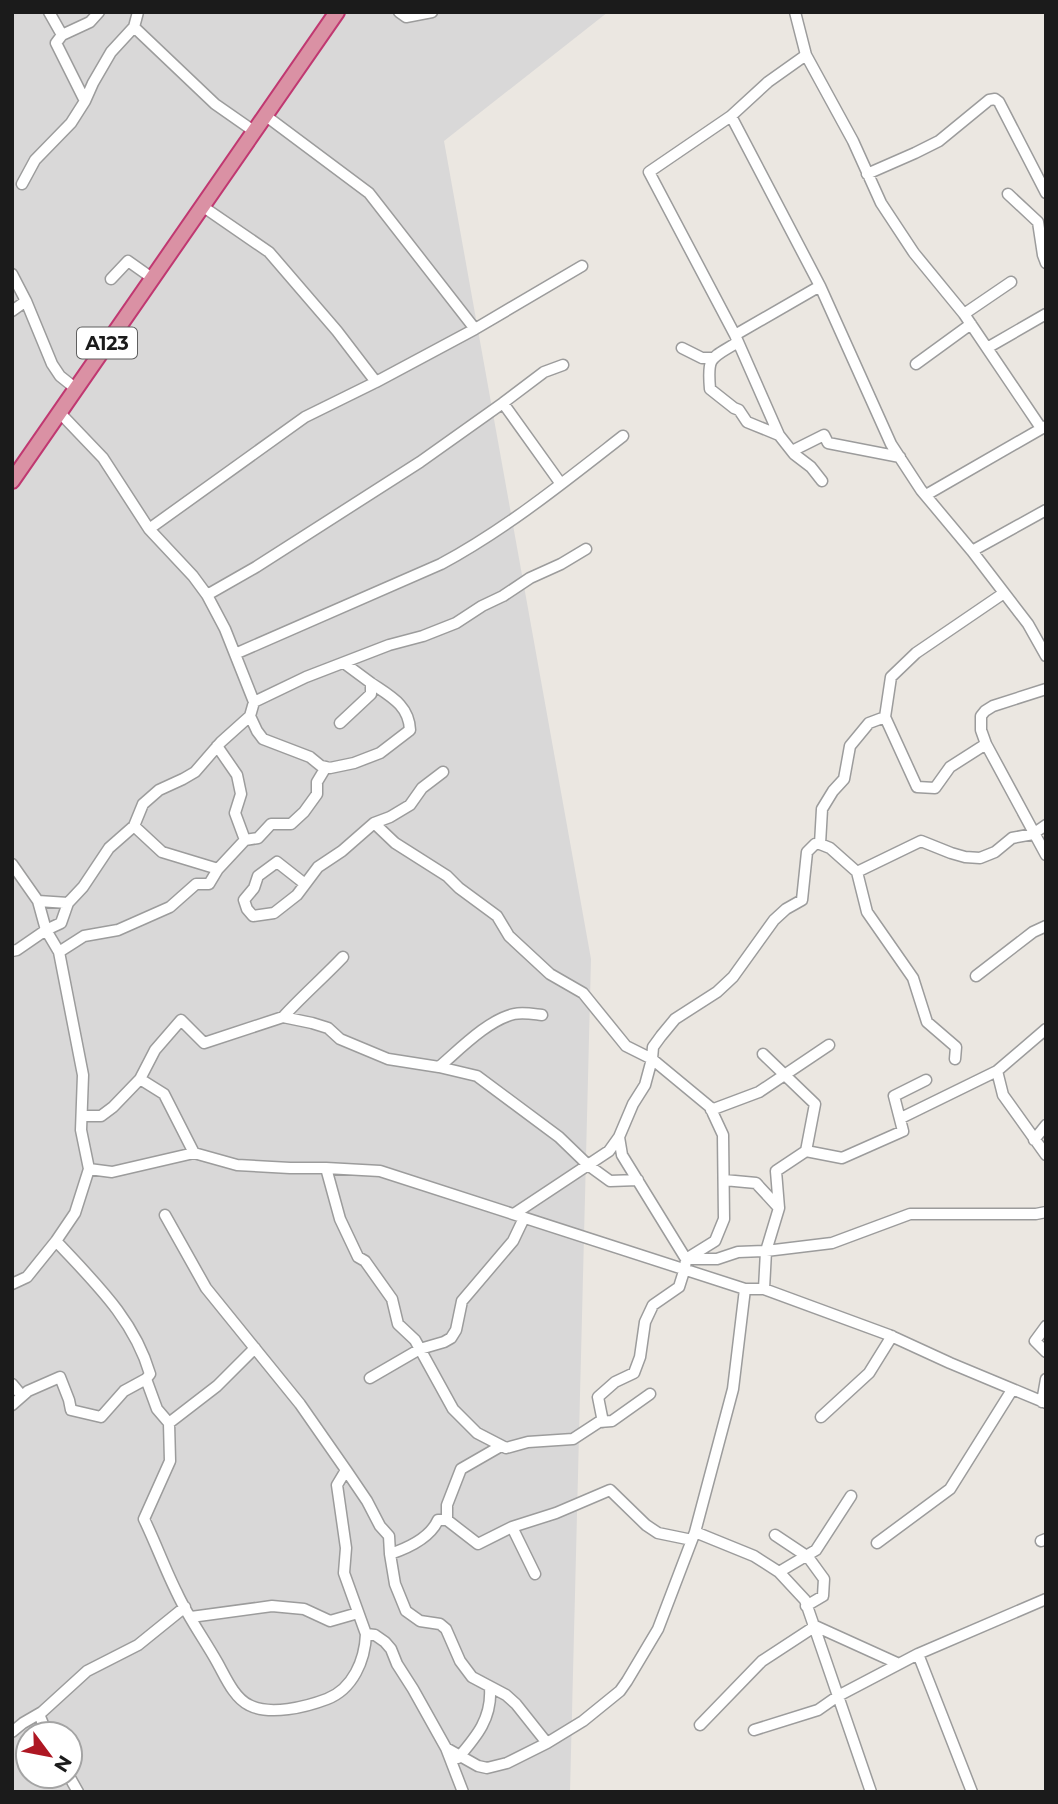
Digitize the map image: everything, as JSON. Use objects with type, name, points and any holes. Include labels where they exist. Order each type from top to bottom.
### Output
[{"type":"highway","name":"A123","points":[[12,481],[267,116],[334,13]]},
{"type":"street","points":[[49,12],[62,35]]},
{"type":"street","points":[[85,101],[56,43],[62,35],[90,22],[99,12]]},
{"type":"street","points":[[22,184],[35,160],[71,122],[111,52],[134,27],[138,12]]},
{"type":"street","points":[[399,12],[406,18],[432,12]]},
{"type":"street","points":[[795,12],[806,55],[853,141],[881,203],[914,253],[964,314],[1044,427],[926,495]]},
{"type":"street","points":[[134,27],[215,104],[254,132]]},
{"type":"street","points":[[806,55],[768,82],[731,116],[649,172],[737,339],[779,435],[822,481]]},
{"type":"street","points":[[867,174],[939,141],[989,100],[995,99],[1046,193]]},
{"type":"street","points":[[267,116],[369,194],[475,329]]},
{"type":"street","points":[[731,116],[820,286],[891,444],[926,495],[1028,624],[1046,656]]},
{"type":"street","points":[[1008,194],[1038,222],[1046,263]]},
{"type":"street","points":[[202,206],[269,252],[337,331],[376,382]]},
{"type":"street","points":[[111,279],[128,261],[152,278]]},
{"type":"street","points":[[149,529],[305,417],[475,329],[582,266]]},
{"type":"street","points":[[12,274],[52,364],[60,376],[75,388]]},
{"type":"street","points":[[964,314],[1011,282]]},
{"type":"street","points":[[779,435],[747,422],[739,410],[710,389],[709,365],[713,358],[737,339],[820,286]]},
{"type":"street","points":[[12,311],[26,301]]},
{"type":"street","points":[[987,348],[1046,314]]},
{"type":"street","points":[[916,364],[971,324]]},
{"type":"street","points":[[682,348],[702,358],[713,358]]},
{"type":"street","points":[[206,595],[256,567],[357,503],[544,372],[563,365]]},
{"type":"street","points":[[503,403],[561,484]]},
{"type":"street","points":[[12,951],[61,923],[68,903],[83,887],[109,848],[134,826],[143,804],[151,796],[195,772],[250,716],[254,702],[225,629],[206,595],[193,576],[149,529],[103,458],[60,413]]},
{"type":"street","points":[[792,451],[824,435],[828,443],[900,457]]},
{"type":"street","points":[[235,654],[441,564],[497,531],[623,436]]},
{"type":"street","points":[[972,551],[1046,510]]},
{"type":"street","points":[[254,702],[306,677],[456,623],[530,578],[586,550]]},
{"type":"street","points":[[986,744],[950,767],[935,788],[917,787],[885,717],[891,677],[916,653],[1004,593]]},
{"type":"street","points":[[250,716],[264,739],[310,757],[321,766],[330,768],[345,765],[380,754],[410,730],[410,720],[397,700],[344,663]]},
{"type":"street","points":[[340,723],[371,694],[371,683]]},
{"type":"street","points":[[1046,690],[985,710],[981,716],[986,744],[1046,855]]},
{"type":"street","points":[[820,844],[822,810],[844,779],[850,746],[869,723],[885,717]]},
{"type":"street","points":[[217,747],[237,775],[241,794],[234,813],[245,840]]},
{"type":"street","points":[[59,952],[84,936],[118,930],[170,907],[196,884],[209,884],[218,869],[245,840],[258,838],[271,824],[291,824],[304,813],[317,794],[317,782],[326,767]]},
{"type":"street","points":[[305,884],[277,862],[258,876],[254,888],[244,900],[247,909],[253,916],[274,913],[297,895],[305,884],[317,867],[342,851],[374,823],[410,805],[422,788],[443,772]]},
{"type":"street","points":[[374,823],[395,843],[447,876],[497,916],[509,936],[550,974],[583,993],[626,1046],[652,1059],[711,1110],[723,1135],[724,1219],[715,1241],[686,1264],[679,1287],[653,1305],[645,1322],[640,1357],[634,1373],[615,1382],[598,1397],[603,1422]]},
{"type":"street","points":[[856,872],[921,841],[951,853],[980,858],[995,852],[1012,838],[1033,834],[1046,825]]},
{"type":"street","points":[[134,826],[162,852],[218,869]]},
{"type":"street","points":[[370,1378],[421,1349],[451,1338],[456,1330],[462,1301],[513,1241],[519,1216],[609,1151],[619,1138],[633,1104],[645,1085],[653,1047],[674,1019],[717,992],[733,976],[774,920],[786,909],[802,901],[807,852],[815,844],[830,848],[856,872],[867,912],[913,978],[927,1022],[956,1047],[954,1059]]},
{"type":"street","points":[[12,864],[38,901],[46,930],[59,952],[83,1075],[81,1130],[89,1169],[75,1213],[27,1277],[12,1284]]},
{"type":"street","points":[[38,901],[68,903]]},
{"type":"street","points":[[976,976],[1033,932],[1046,926]]},
{"type":"street","points":[[82,1116],[101,1116],[113,1107],[140,1080],[155,1050],[181,1020],[204,1043],[283,1017],[343,957]]},
{"type":"street","points":[[439,1067],[500,1019],[516,1013],[542,1015]]},
{"type":"street","points":[[283,1017],[328,1028],[340,1039],[388,1059],[477,1076],[559,1137],[588,1165],[610,1181],[638,1180]]},
{"type":"street","points":[[901,1118],[997,1070],[1046,1030]]},
{"type":"street","points":[[711,1110],[759,1092],[829,1045]]},
{"type":"street","points":[[763,1054],[815,1104],[806,1151]]},
{"type":"street","points":[[997,1070],[1003,1095],[1046,1155]]},
{"type":"street","points":[[140,1080],[164,1094],[194,1153]]},
{"type":"street","points":[[764,1289],[766,1251],[779,1208],[776,1171],[806,1151],[842,1158],[903,1131],[894,1096],[926,1080]]},
{"type":"street","points":[[1034,1140],[1046,1125]]},
{"type":"street","points":[[619,1138],[621,1155],[686,1264]]},
{"type":"street","points":[[89,1169],[111,1172],[194,1153],[237,1166],[380,1171],[519,1216],[686,1264],[745,1289],[764,1289],[892,1336],[1044,1403],[1046,1379]]},
{"type":"street","points":[[326,1168],[340,1219],[358,1257],[365,1261],[392,1299],[398,1324],[421,1349],[453,1409],[477,1433],[506,1448],[527,1441],[573,1439],[600,1422],[612,1421],[650,1394]]},
{"type":"street","points":[[724,1180],[756,1182],[779,1208]]},
{"type":"street","points":[[686,1264],[738,1252],[832,1243],[909,1214],[1046,1212]]},
{"type":"street","points":[[165,1215],[206,1287],[300,1404],[389,1536],[395,1584],[406,1611],[420,1621],[440,1624],[446,1629],[460,1661],[472,1676],[506,1695],[547,1743]]},
{"type":"street","points":[[12,1405],[28,1391],[60,1377],[71,1410],[101,1417],[124,1391],[150,1374],[146,1359],[127,1322],[56,1241]]},
{"type":"street","points":[[446,1748],[478,1766],[487,1768],[507,1763],[583,1721],[620,1691],[627,1681],[658,1629],[693,1536],[733,1389],[745,1289]]},
{"type":"street","points":[[1046,1326],[1035,1341],[1046,1352]]},
{"type":"street","points":[[821,1417],[869,1373],[892,1336]]},
{"type":"street","points":[[169,1423],[217,1386],[255,1348]]},
{"type":"street","points":[[146,1379],[157,1409],[169,1423],[170,1461],[144,1519],[178,1595],[238,1695],[247,1704],[264,1710],[317,1703],[333,1697],[355,1677],[364,1651],[366,1634],[344,1573],[346,1548],[337,1485],[346,1470]]},
{"type":"street","points":[[12,1384],[22,1396]]},
{"type":"street","points":[[877,1543],[950,1489],[1012,1390]]},
{"type":"street","points":[[447,1520],[447,1505],[461,1469],[501,1446]]},
{"type":"street","points":[[390,1554],[405,1549],[427,1535],[438,1520],[447,1520],[478,1544],[512,1527],[556,1513],[610,1490],[658,1533],[693,1536],[754,1556],[779,1572],[804,1600],[871,1792]]},
{"type":"street","points":[[779,1572],[816,1550],[852,1496]]},
{"type":"street","points":[[512,1527],[535,1574]]},
{"type":"street","points":[[775,1535],[808,1557],[824,1579],[823,1596],[806,1606]]},
{"type":"street","points":[[754,1730],[818,1710],[838,1696],[918,1654],[1046,1599]]},
{"type":"street","points":[[12,1732],[39,1714],[87,1671],[138,1645],[188,1612],[272,1606],[304,1609],[330,1621],[358,1612]]},
{"type":"street","points":[[813,1626],[899,1664]]},
{"type":"street","points":[[700,1725],[762,1661],[813,1626]]},
{"type":"street","points":[[366,1634],[375,1635],[391,1649],[446,1748],[463,1792]]},
{"type":"street","points":[[918,1654],[972,1792]]},
{"type":"street","points":[[452,1765],[477,1734],[489,1711],[490,1688]]},
{"type":"street","points":[[39,1714],[41,1720]]},
{"type":"street","points":[[453,1792],[458,1781]]},
{"type":"shaded area","points":[[12,12],[608,12],[444,141],[591,959],[570,1792],[12,1792]]}]
